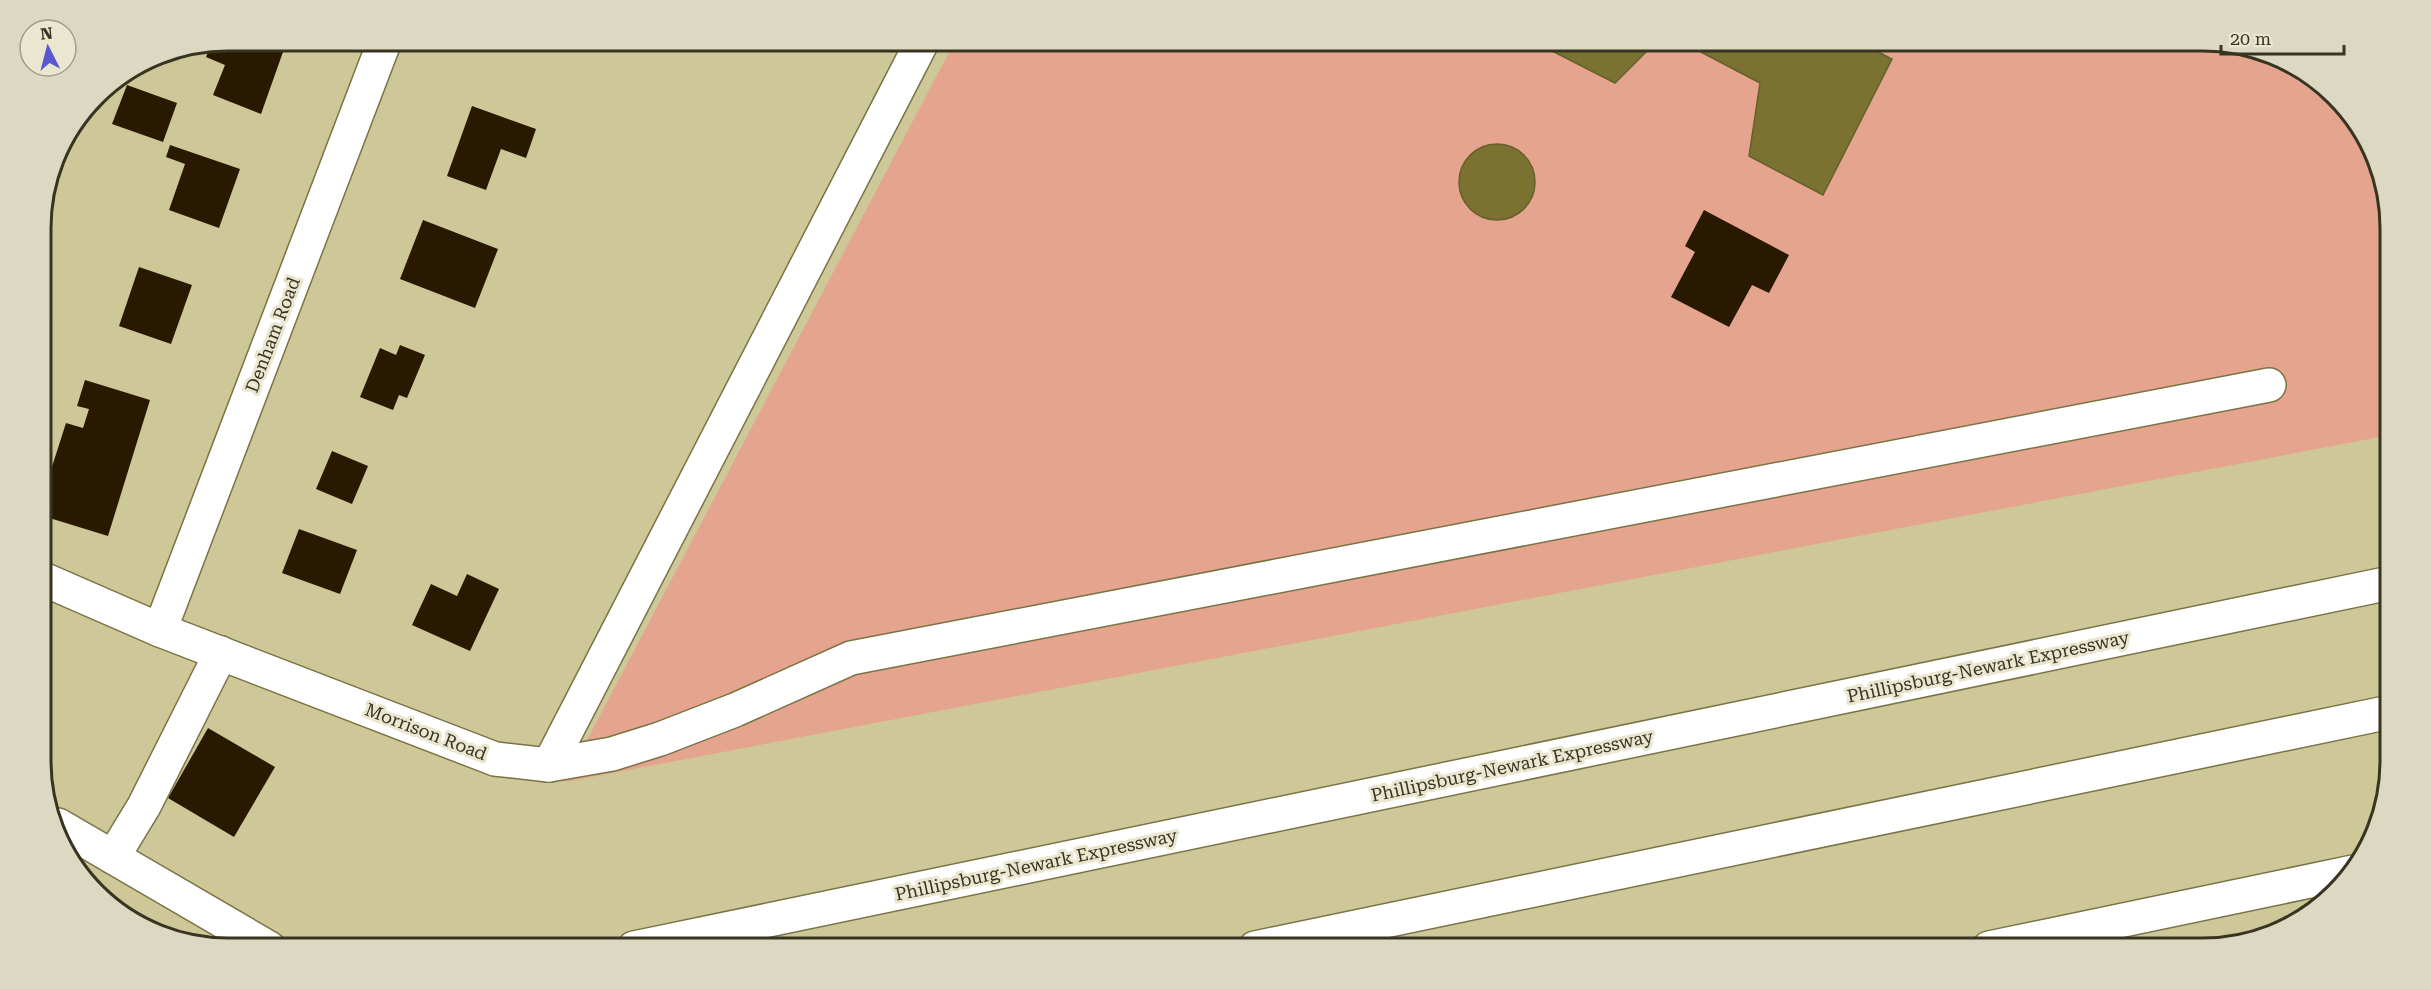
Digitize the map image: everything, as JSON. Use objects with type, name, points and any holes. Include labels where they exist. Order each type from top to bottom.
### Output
[{"type":"main road","name":"Denham Road","points":[[160,630],[382,51]]},
{"type":"main road","points":[[549,765],[917,51]]},
{"type":"main road","name":"Morrison Road","points":[[51,582],[160,630],[495,759],[549,765],[612,754],[660,739],[735,710],[851,658],[2269,385]]},
{"type":"main road","name":"Phillipsburg-Newark Expressway","points":[[682,938],[2380,586]]},
{"type":"main road","points":[[113,858],[157,781],[221,653]]},
{"type":"main road","points":[[1303,938],[2380,714]]},
{"type":"main road","points":[[65,829],[252,938]]},
{"type":"main road","points":[[2038,938],[2336,876]]},
{"type":"shaded area","points":[[950,51],[2214,51],[2260,60],[2281,69],[2320,95],[2336,111],[2356,140],[2374,182],[2380,228],[2380,437],[565,782]]},
{"type":"shaded area","points":[[1552,51],[1647,51],[1615,83]]},
{"type":"shaded area","points":[[1699,51],[1876,51],[1892,59],[1823,195],[1749,156],[1760,83]]},
{"type":"shaded area","points":[[1497,144],[1511,147],[1524,155],[1532,168],[1535,182],[1532,196],[1524,209],[1511,217],[1497,220],[1483,217],[1470,209],[1462,196],[1459,182],[1462,168],[1470,155],[1483,147]]},
{"type":"building","points":[[217,51],[283,52],[261,114],[213,95],[225,65],[206,57],[208,52]]},
{"type":"building","points":[[127,85],[177,103],[163,142],[112,124]]},
{"type":"building","points":[[472,106],[536,129],[526,158],[501,149],[486,190],[447,176]]},
{"type":"building","points":[[170,145],[240,169],[219,228],[169,210],[185,164],[166,157]]},
{"type":"building","points":[[1704,210],[1789,255],[1769,293],[1752,285],[1729,327],[1671,297],[1695,252],[1685,246]]},
{"type":"building","points":[[423,220],[498,249],[475,308],[400,279]]},
{"type":"building","points":[[139,267],[192,285],[171,344],[119,326]]},
{"type":"building","points":[[400,345],[425,355],[407,398],[399,395],[393,410],[360,397],[380,348],[396,355]]},
{"type":"building","points":[[85,380],[150,400],[108,536],[51,518],[51,470],[66,423],[83,428],[89,409],[77,406]]},
{"type":"building","points":[[332,451],[368,466],[352,504],[316,489]]},
{"type":"building","points":[[299,529],[357,550],[340,594],[282,573]]},
{"type":"building","points":[[467,574],[499,589],[470,651],[412,625],[431,584],[457,596]]},
{"type":"building","points":[[208,728],[275,767],[234,837],[168,798]]}]
